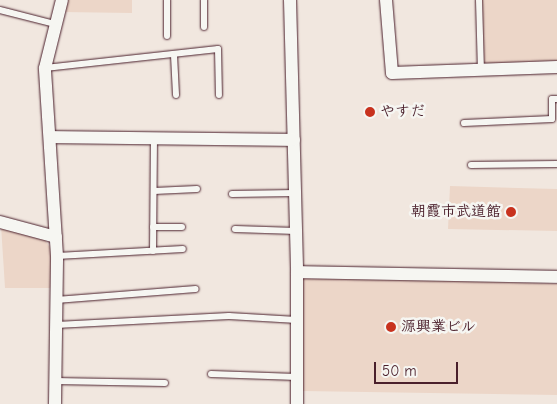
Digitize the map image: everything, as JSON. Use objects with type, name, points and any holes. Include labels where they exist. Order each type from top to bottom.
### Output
[{"type":"street","points":[[55,404],[57,256],[45,68],[62,0]]},
{"type":"street","points":[[290,0],[297,272],[297,404]]},
{"type":"street","points":[[386,0],[392,73],[557,67]]},
{"type":"street","points":[[50,138],[294,140]]},
{"type":"street","points":[[0,222],[56,237]]},
{"type":"street","points":[[297,272],[557,277]]},
{"type":"lane","points":[[167,0],[167,36]]},
{"type":"lane","points":[[204,0],[204,27]]},
{"type":"lane","points":[[479,0],[481,70]]},
{"type":"lane","points":[[0,10],[55,24]]},
{"type":"lane","points":[[45,68],[218,49],[219,95]]},
{"type":"lane","points":[[174,55],[176,94]]},
{"type":"lane","points":[[464,123],[552,119],[552,99],[557,99]]},
{"type":"lane","points":[[153,251],[154,138]]},
{"type":"lane","points":[[471,165],[557,164]]},
{"type":"lane","points":[[154,191],[197,189]]},
{"type":"lane","points":[[232,194],[295,194]]},
{"type":"lane","points":[[153,227],[182,227]]},
{"type":"lane","points":[[235,229],[296,231]]},
{"type":"lane","points":[[57,256],[183,249]]},
{"type":"lane","points":[[55,300],[196,289]]},
{"type":"lane","points":[[55,325],[229,316],[297,320]]},
{"type":"lane","points":[[211,374],[297,377]]},
{"type":"lane","points":[[55,381],[165,383]]},
{"type":"shaded area","points":[[65,0],[132,0],[132,13],[62,12]]},
{"type":"shaded area","points":[[480,0],[557,0],[557,63],[483,67]]},
{"type":"shaded area","points":[[450,186],[557,189],[557,231],[448,229]]},
{"type":"shaded area","points":[[1,225],[44,238],[53,253],[53,288],[5,288]]},
{"type":"shaded area","points":[[302,276],[557,284],[557,395],[302,391]]},
{"type":"place","name":"やすだ","points":[[370,112]]},
{"type":"place","name":"朝霞市武道館","points":[[511,212]]},
{"type":"place","name":"源興業ビル","points":[[391,327]]}]
